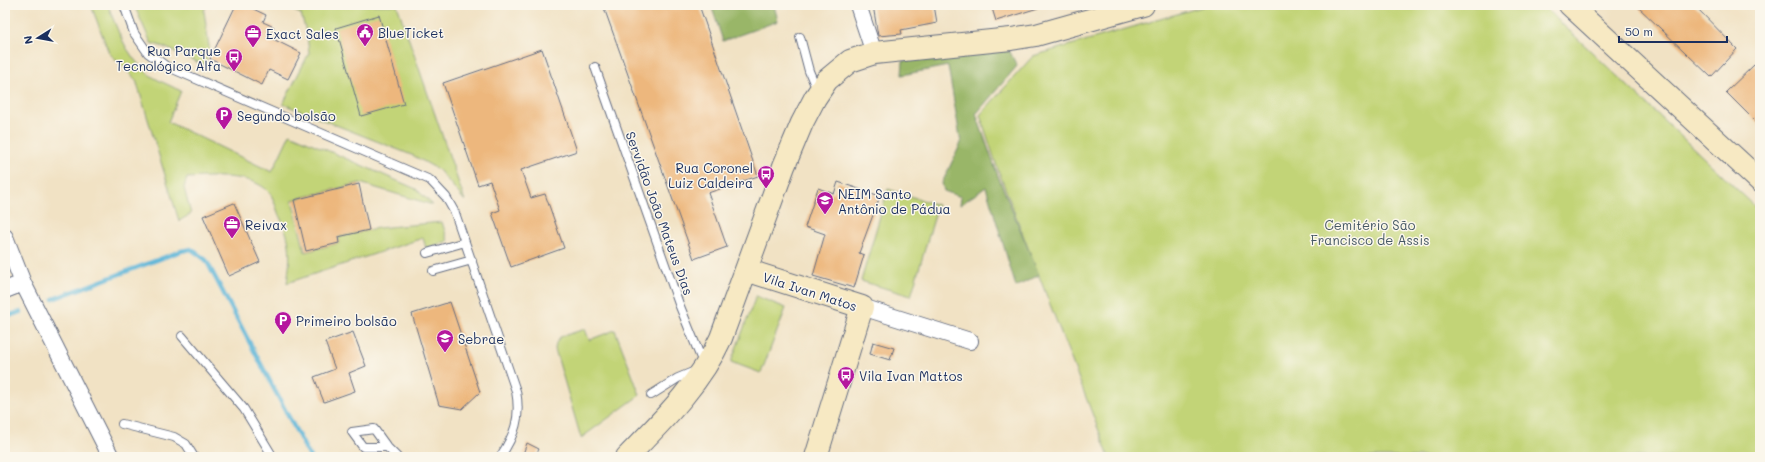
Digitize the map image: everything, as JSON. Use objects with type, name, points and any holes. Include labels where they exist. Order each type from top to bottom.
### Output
[{"type":"main road","points":[[629,454],[675,406],[713,355],[721,338],[784,166],[802,123],[818,93],[827,80],[850,61],[874,53],[1030,36],[1143,5]]},
{"type":"main road","points":[[1570,5],[1760,181]]},
{"type":"main road","name":"Vila Ivan Matos","points":[[746,270],[862,307],[816,457]]},
{"type":"street","points":[[858,5],[874,53]]},
{"type":"street","points":[[5,237],[23,283],[111,457]]},
{"type":"street","points":[[5,290],[23,283]]},
{"type":"street","points":[[862,307],[970,342]]},
{"type":"lane","points":[[124,5],[134,34],[148,53],[166,66],[430,180],[450,202],[472,260],[516,391],[519,405],[517,423],[500,457]]},
{"type":"lane","points":[[800,37],[809,71],[818,93]]},
{"type":"lane","name":"Servidão João Mateus Dias","points":[[595,67],[679,304],[705,367]]},
{"type":"lane","points":[[428,253],[465,242]]},
{"type":"lane","points":[[432,271],[472,260]]},
{"type":"lane","points":[[182,336],[244,409],[273,457]]},
{"type":"lane","points":[[651,395],[678,378],[705,367]]},
{"type":"lane","points":[[122,424],[174,437],[186,444],[194,457]]},
{"type":"lane","points":[[387,447],[397,457]]},
{"type":"green space","points":[[91,5],[108,5],[123,41],[139,65],[154,78],[181,91],[168,122],[272,172],[290,134],[416,189],[433,205],[360,183],[292,200],[305,252],[339,243],[339,237],[378,228],[442,222],[448,241],[426,248],[423,238],[287,283],[290,256],[286,233],[271,195],[267,190],[259,185],[240,178],[187,178],[184,188],[191,214],[179,221],[136,80],[109,53]]},
{"type":"green space","points":[[134,5],[207,5],[204,11],[210,53],[204,65],[164,47],[151,43]]},
{"type":"green space","points":[[281,5],[397,5],[465,201],[439,170],[414,156],[283,104],[309,53],[307,35],[301,14]]},
{"type":"green space","points":[[711,5],[774,5],[778,21],[723,41]]},
{"type":"green space","name":"Cemitério São Francisco de Assis","points":[[1208,5],[1542,5],[1760,211],[1760,457],[1109,457],[998,170],[980,115],[1033,56]]},
{"type":"green space","points":[[1008,48],[1017,66],[976,114],[998,176],[1039,275],[1016,287],[986,187],[960,205],[961,197],[944,191],[942,183],[961,143],[948,66],[902,75],[903,61]]},
{"type":"green space","points":[[888,189],[938,205],[911,296],[861,281]]},
{"type":"green space","points":[[756,296],[786,308],[761,373],[731,362]]},
{"type":"green space","points":[[585,329],[589,340],[615,330],[640,395],[581,438],[555,349],[556,343],[560,337]]},
{"type":"building","name":"Exact Sales","points":[[236,5],[245,5],[266,15],[263,22],[274,27],[269,37],[301,53],[288,79],[269,70],[262,85],[210,59]]},
{"type":"building","points":[[603,5],[699,5],[758,176],[708,193],[727,247],[694,259]]},
{"type":"building","points":[[873,5],[934,5],[937,23],[901,30],[902,34],[878,36]]},
{"type":"building","points":[[991,5],[1038,5],[1038,8],[996,21]]},
{"type":"building","points":[[1636,5],[1694,5],[1737,49],[1711,77]]},
{"type":"building","name":"BlueTicket","points":[[379,15],[404,104],[361,116],[336,28]]},
{"type":"building","points":[[542,49],[577,151],[521,170],[531,198],[545,194],[564,248],[511,267],[492,213],[500,210],[490,181],[478,185],[443,83]]},
{"type":"building","points":[[1754,65],[1760,70],[1760,126],[1726,92]]},
{"type":"building","points":[[838,182],[880,196],[859,253],[864,255],[854,288],[813,276],[825,234],[805,227],[818,188],[834,194]]},
{"type":"building","points":[[359,184],[369,230],[338,237],[339,243],[306,251],[294,200]]},
{"type":"building","name":"Reivax","points":[[234,203],[260,262],[229,276],[203,216]]},
{"type":"building","name":"Sebrae","points":[[450,302],[480,392],[462,409],[439,405],[412,314]]},
{"type":"building","points":[[353,332],[366,366],[349,373],[355,391],[324,402],[314,377],[335,369],[325,342]]},
{"type":"building","points":[[873,342],[894,348],[890,360],[870,354]]},
{"type":"building","points":[[527,443],[539,449],[535,457],[523,454]]},
{"type":"waterway","points":[[53,299],[181,251],[191,249],[206,260],[310,457]]},
{"type":"waterway","points":[[5,317],[20,312]]},
{"type":"place","name":"BlueTicket","points":[[365,47]]},
{"type":"place","name":"Exact Sales","points":[[253,48]]},
{"type":"place","name":"Rua Parque Tecnológico Alfa","points":[[234,72]]},
{"type":"place","name":"Segundo bolsão","points":[[224,130]]},
{"type":"place","name":"Rua Coronel Luiz Caldeira","points":[[766,189]]},
{"type":"place","name":"NEIM Santo Antônio de Pádua","points":[[825,215]]},
{"type":"place","name":"Reivax","points":[[232,239]]},
{"type":"place","name":"Primeiro bolsão","points":[[283,335]]},
{"type":"place","name":"Sebrae","points":[[445,353]]},
{"type":"place","name":"Vila Ivan Mattos","points":[[846,390]]}]
